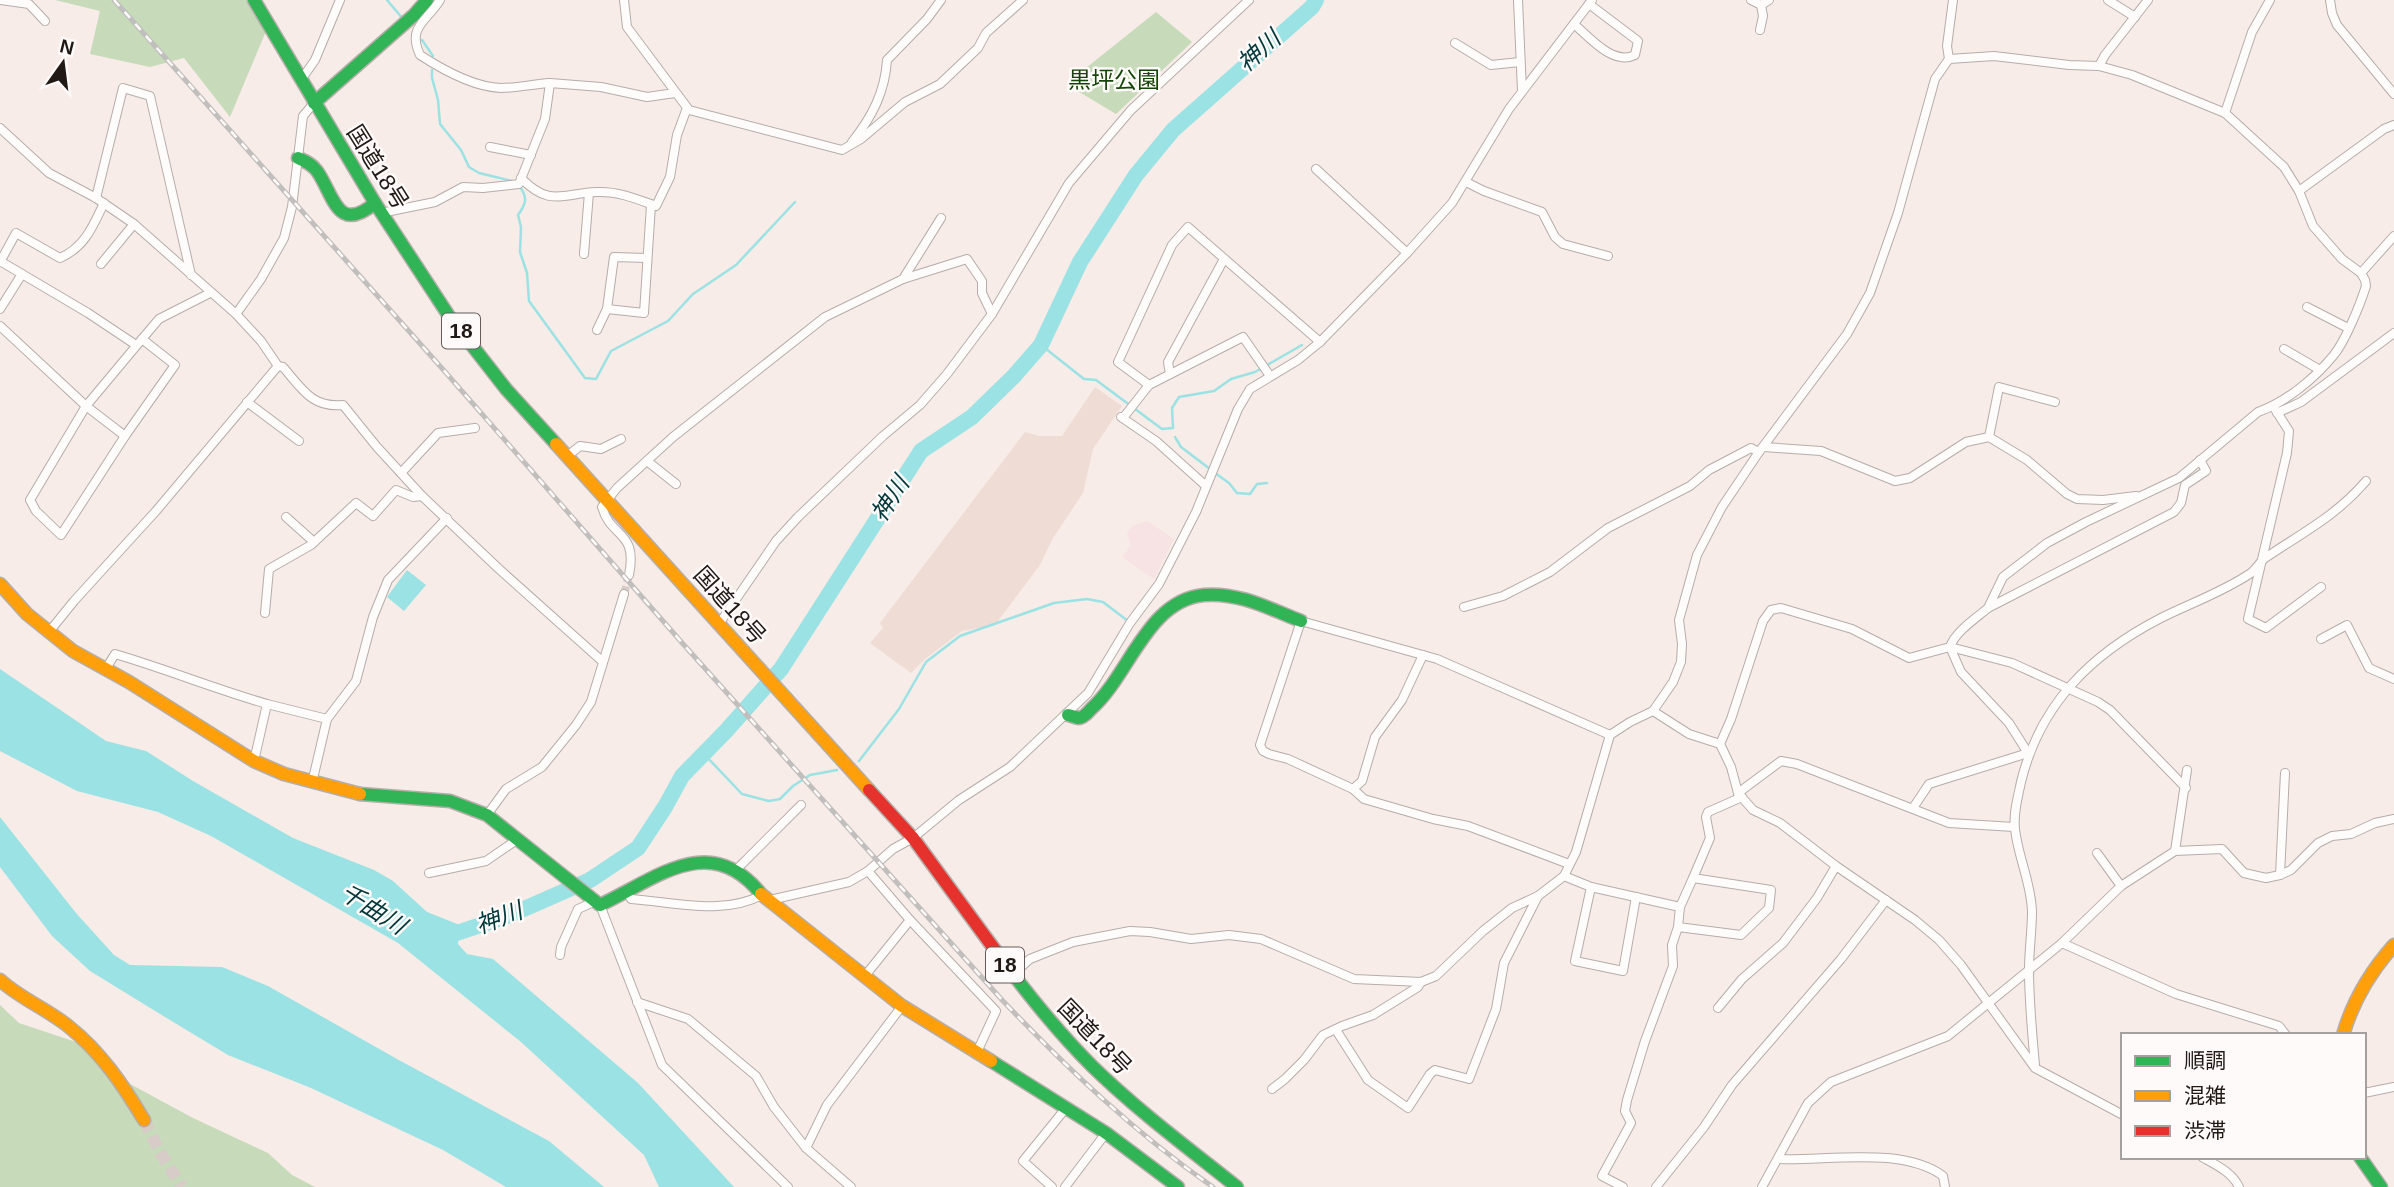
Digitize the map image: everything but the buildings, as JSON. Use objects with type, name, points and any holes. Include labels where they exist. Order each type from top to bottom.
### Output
[{"type":"main road","name":"国道18号","points":[[254,0],[378,208],[449,316],[506,389],[913,838],[1038,1008],[1112,1084],[1174,1139],[1237,1187]]},
{"type":"main road","points":[[314,103],[414,15],[427,0]]},
{"type":"main road","points":[[298,158],[307,161],[315,169],[340,211],[348,216],[378,208]]},
{"type":"main road","points":[[0,584],[27,614],[49,632],[105,670],[129,682],[254,761],[312,783],[359,794],[450,802],[487,815],[598,903],[628,893],[679,866],[715,861],[735,871],[902,1006],[1106,1133],[1175,1186]]},
{"type":"main road","points":[[1068,715],[1078,718],[1083,716],[1108,692],[1154,621],[1164,610],[1179,601],[1196,595],[1225,595],[1241,598],[1301,621]]},
{"type":"main road","points":[[2344,1033],[2353,1003],[2378,961],[2394,946]]},
{"type":"main road","points":[[0,980],[85,1040],[117,1075],[144,1120]]},
{"type":"main road","points":[[2361,1159],[2381,1187]]},
{"type":"street","points":[[1,0],[29,4],[45,21]]},
{"type":"street","points":[[301,80],[315,60],[340,0]]},
{"type":"street","points":[[440,0],[417,29],[414,38],[421,55],[463,78],[493,87],[550,83],[601,87],[647,97],[676,93]]},
{"type":"street","points":[[624,0],[627,27],[689,110],[842,150],[862,139],[905,102],[940,83],[978,48],[986,33],[1023,0]]},
{"type":"street","points":[[850,144],[874,111],[887,60],[927,19],[941,0]]},
{"type":"street","points":[[722,627],[776,541],[883,436],[920,405],[947,374],[992,314],[1069,183],[1131,110],[1249,0]]},
{"type":"street","points":[[1518,0],[1522,92]]},
{"type":"street","points":[[1751,0],[1765,2],[1760,30]]},
{"type":"street","points":[[1012,975],[1030,959],[1073,942],[1130,931],[1191,939],[1229,934],[1261,939],[1354,979],[1421,982],[1436,976],[1483,931],[1513,908],[1538,896],[1564,876],[1576,852],[1610,734],[1653,711],[1673,681],[1681,662],[1679,620],[1697,555],[1722,507],[1847,334],[1870,293],[1898,213],[1935,79],[1949,59],[1947,46],[1953,0]]},
{"type":"street","points":[[2108,0],[2135,17]]},
{"type":"street","points":[[2099,66],[2148,0]]},
{"type":"street","points":[[2225,113],[2252,32],[2270,0]]},
{"type":"street","points":[[2330,0],[2337,25],[2394,94]]},
{"type":"street","points":[[628,893],[631,899],[718,907],[849,883],[868,871],[893,849],[913,838],[958,800],[1010,767],[1068,715],[1088,694],[1130,624],[1159,584],[1196,512],[1250,389],[1298,360],[1320,342],[1452,203],[1476,161],[1522,92],[1590,2],[1638,41],[1635,55],[1629,58],[1609,54],[1574,24]]},
{"type":"street","points":[[1455,43],[1491,65],[1520,62]]},
{"type":"street","points":[[1949,59],[1994,56],[2099,66],[2132,75],[2225,113],[2284,167],[2323,240],[2361,273],[2365,286],[2333,356],[2275,410]]},
{"type":"street","points":[[378,208],[435,202],[463,187],[519,184],[545,119],[550,83]]},
{"type":"street","points":[[191,275],[150,96],[123,88],[100,201],[88,237],[72,253],[60,258],[16,233],[0,262],[139,342],[175,365],[61,535],[36,511],[30,500],[86,405],[139,342],[159,319],[210,293]]},
{"type":"street","points":[[236,314],[261,279],[284,238],[292,207],[303,116],[314,103]]},
{"type":"street","points":[[521,178],[538,194],[560,197],[589,193],[620,194],[656,206],[670,177],[677,135],[687,108]]},
{"type":"street","points":[[2299,191],[2384,129],[2394,125]]},
{"type":"street","points":[[0,128],[49,173],[100,201],[134,224],[236,314],[261,341],[278,366],[283,368],[312,400],[328,407],[343,405],[422,496],[602,661]]},
{"type":"street","points":[[490,147],[531,155]]},
{"type":"street","points":[[1316,169],[1407,253]]},
{"type":"street","points":[[1466,182],[1542,212],[1555,237],[1563,244],[1608,256]]},
{"type":"street","points":[[584,254],[589,193]]},
{"type":"street","points":[[607,309],[645,313],[651,205]]},
{"type":"street","points":[[903,279],[941,218]]},
{"type":"street","points":[[101,264],[134,224]]},
{"type":"street","points":[[1149,386],[1118,362],[1172,245],[1188,227],[1320,342]]},
{"type":"street","points":[[2361,273],[2394,236]]},
{"type":"street","points":[[597,330],[607,309],[614,257],[647,258]]},
{"type":"street","points":[[629,575],[633,556],[631,549],[604,515],[602,507],[606,501],[617,488],[704,411],[825,317],[903,279],[967,259],[982,281],[982,293],[992,314]]},
{"type":"street","points":[[1170,374],[1168,362],[1224,259]]},
{"type":"street","points":[[0,309],[22,274]]},
{"type":"street","points":[[2308,307],[2348,328]]},
{"type":"street","points":[[2,332],[125,436]]},
{"type":"street","points":[[1987,608],[2003,577],[2047,544],[2179,478],[2258,412],[2301,402],[2394,333]]},
{"type":"street","points":[[1206,486],[1156,441],[1121,416],[1149,386],[1243,337],[1270,376]]},
{"type":"street","points":[[2284,349],[2320,370]]},
{"type":"street","points":[[49,632],[156,511],[278,366]]},
{"type":"street","points":[[1989,437],[1998,387],[2055,402]]},
{"type":"street","points":[[247,402],[299,441]]},
{"type":"street","points":[[2275,410],[2289,431],[2287,453],[2248,619],[2266,628],[2321,587]]},
{"type":"street","points":[[401,473],[438,433],[475,428]]},
{"type":"street","points":[[1464,607],[1503,596],[1550,572],[1608,528],[1690,486],[1709,470],[1751,447],[1821,451],[1895,481],[1910,478],[1966,442],[1989,437],[2027,460],[2067,494],[2077,499],[2103,500],[2146,494]]},
{"type":"street","points":[[566,457],[580,446],[601,449],[621,439]]},
{"type":"street","points":[[2028,753],[2010,723],[1961,672],[1950,643],[1987,608],[2174,512],[2181,503],[2185,485],[2206,471],[2200,460]]},
{"type":"street","points":[[647,461],[676,484]]},
{"type":"street","points":[[2035,1068],[2029,968],[2032,911],[2028,882],[2014,827],[2016,803],[2028,753],[2067,688],[2088,666],[2123,639],[2253,572],[2263,559],[2304,535],[2352,498],[2366,481]]},
{"type":"street","points":[[265,613],[269,569],[314,542],[356,503],[373,516],[396,490],[413,497],[422,496]]},
{"type":"street","points":[[286,517],[314,542]]},
{"type":"street","points":[[312,783],[327,719],[356,681],[373,617],[388,580],[447,518]]},
{"type":"street","points":[[487,815],[506,789],[542,767],[592,702],[624,594]]},
{"type":"street","points":[[1720,744],[1731,719],[1763,621],[1770,610],[1781,608],[1852,629],[1909,657],[1950,647],[2012,663],[2110,710],[2186,788]]},
{"type":"street","points":[[1569,864],[1468,826],[1364,799],[1353,789],[1263,751],[1260,739],[1301,621],[1437,659],[1610,734]]},
{"type":"street","points":[[2321,639],[2347,625],[2369,668],[2394,679]]},
{"type":"street","points":[[105,670],[115,654],[169,670],[218,690],[327,719]]},
{"type":"street","points":[[1353,789],[1362,781],[1375,737],[1402,700],[1423,655]]},
{"type":"street","points":[[254,761],[267,704]]},
{"type":"street","points":[[1653,711],[1689,734],[1720,744],[1731,766],[1740,795],[1753,810],[1780,823],[1939,940],[1961,965],[2035,1068],[2121,1114]]},
{"type":"street","points":[[1913,808],[1929,784],[2028,753]]},
{"type":"street","points":[[1623,1187],[1602,1176],[1631,1124],[1625,1111],[1627,1100],[1645,1041],[1673,966],[1672,945],[1678,927],[1680,907],[1710,838],[1706,817],[1708,812],[1740,795],[1782,761],[1797,764],[1949,823],[2014,827]]},
{"type":"street","points":[[2175,851],[2187,771]]},
{"type":"street","points":[[2280,876],[2285,773]]},
{"type":"street","points":[[735,871],[801,805]]},
{"type":"street","points":[[1762,1187],[1808,1103],[1831,1082],[1948,1036],[2062,943],[2121,886],[2175,851],[2222,849],[2244,873],[2266,878],[2280,876],[2291,870],[2318,843],[2332,836],[2351,834],[2375,823],[2394,819]]},
{"type":"street","points":[[429,873],[486,861],[519,839]]},
{"type":"street","points":[[2097,853],[2121,886]]},
{"type":"street","points":[[1718,1008],[1742,979],[1783,943],[1817,898],[1836,866]]},
{"type":"street","points":[[868,871],[996,1011],[977,1052]]},
{"type":"street","points":[[1564,876],[1591,887],[1680,907]]},
{"type":"street","points":[[1678,927],[1741,935],[1769,908],[1772,890],[1693,878]]},
{"type":"street","points":[[1591,887],[1575,961],[1623,971],[1636,897]]},
{"type":"street","points":[[1336,1030],[1368,1080],[1408,1108],[1434,1070],[1469,1079],[1496,1009],[1504,963],[1538,896]]},
{"type":"street","points":[[1656,1187],[1704,1127],[1732,1084],[1841,959],[1886,900]]},
{"type":"street","points":[[560,955],[578,909],[598,903],[662,1065],[788,1187]]},
{"type":"street","points":[[864,977],[910,920]]},
{"type":"street","points":[[2062,943],[2176,994],[2279,1026],[2284,1033]]},
{"type":"street","points":[[1272,1089],[1294,1069],[1323,1035],[1383,1010],[1418,987],[1421,982]]},
{"type":"street","points":[[637,1002],[688,1019],[756,1076],[774,1107],[806,1148],[851,1187]]},
{"type":"street","points":[[806,1148],[827,1104],[902,1006]]},
{"type":"street","points":[[2366,1093],[2394,1087]]},
{"type":"street","points":[[1052,1187],[1023,1161],[1066,1108]]},
{"type":"street","points":[[1065,1187],[1106,1133]]},
{"type":"street","points":[[1778,1159],[1871,1157],[1905,1160],[1931,1167],[1943,1176],[1945,1187]]},
{"type":"street","points":[[2205,1159],[2228,1173],[2239,1187]]},
{"type":"shaded area","points":[[1095,387],[1122,406],[1093,449],[1083,493],[1053,538],[1040,565],[995,625],[962,631],[911,673],[870,643],[883,628],[880,623],[1025,432],[1039,436],[1062,436]]},
{"type":"shaded area","points":[[1147,521],[1174,539],[1154,579],[1122,557],[1131,546],[1127,534],[1132,526]]},
{"type":"green space","points":[[55,0],[254,0],[269,24],[230,117],[184,58],[150,67],[90,54],[100,11]]},
{"type":"green space","name":"黒坪公園","points":[[1156,12],[1192,42],[1116,114],[1066,84]]},
{"type":"green space","points":[[0,1005],[19,1023],[82,1044],[104,1057],[130,1084],[193,1118],[268,1153],[292,1175],[315,1187],[0,1187]]},
{"type":"water","points":[[407,570],[426,585],[404,611],[387,597]]},
{"type":"water","name":"千曲川","points":[[0,669],[106,741],[146,751],[293,838],[374,870],[393,881],[427,912],[460,925],[458,944],[467,954],[493,959],[638,1083],[734,1187],[659,1187],[644,1155],[521,1042],[398,943],[211,836],[158,812],[77,791],[0,751]]},
{"type":"water","points":[[0,817],[76,913],[114,955],[130,965],[222,967],[268,986],[549,1141],[604,1187],[506,1187],[443,1150],[311,1088],[228,1055],[165,1017],[90,971],[52,936],[0,867]]},
{"type":"waterway","points":[[387,0],[403,19]]},
{"type":"waterway","name":"神川","points":[[439,939],[510,915],[590,880],[638,848],[682,776],[781,669],[921,451],[972,417],[1041,345],[1080,262],[1136,175],[1173,130],[1312,7],[1316,0]]},
{"type":"waterway","points":[[422,40],[433,56]]},
{"type":"waterway","points":[[432,70],[440,124],[461,150],[469,167],[479,173],[512,181]]},
{"type":"waterway","points":[[520,187],[525,201],[518,215],[521,227],[520,252],[527,273],[529,301],[585,378],[596,379],[611,351],[668,321],[693,294],[736,265],[795,202]]},
{"type":"waterway","points":[[1041,345],[1084,379],[1096,380],[1162,429],[1173,428],[1172,408],[1179,397],[1214,391],[1231,379],[1255,372],[1302,345]]},
{"type":"waterway","points":[[1175,437],[1181,447],[1210,469]]},
{"type":"waterway","points":[[1215,473],[1237,493],[1250,494],[1257,484],[1267,483]]},
{"type":"waterway","points":[[859,761],[899,709],[926,662],[960,636],[1054,603],[1087,599],[1103,602],[1128,621]]},
{"type":"waterway","points":[[704,754],[742,794],[769,801],[780,799],[810,775],[837,770]]},
{"type":"tunnel","points":[[624,594],[629,575]]},
{"type":"tunnel","points":[[144,1120],[182,1187]]},
{"type":"railway","points":[[114,0],[684,645],[1003,1001],[1103,1099],[1156,1145],[1213,1187]]},
{"type":"traffic: fast","points":[[254,0],[375,203],[449,316],[506,389],[556,444]]},
{"type":"traffic: fast","points":[[314,103],[414,15],[427,0]]},
{"type":"traffic: fast","points":[[298,158],[315,169],[338,208],[344,213],[352,215],[362,212],[375,203]]},
{"type":"traffic: fast","points":[[1068,715],[1078,718],[1087,713],[1117,678],[1153,625],[1168,610],[1184,600],[1204,595],[1230,596],[1254,602],[1301,621]]},
{"type":"traffic: fast","points":[[360,794],[450,801],[487,815],[600,905],[662,873],[702,862],[722,865],[742,875],[761,894]]},
{"type":"traffic: fast","points":[[995,950],[1041,1010],[1092,1066],[1145,1113],[1237,1187]]},
{"type":"traffic: fast","points":[[991,1061],[1106,1133],[1178,1187]]},
{"type":"traffic: fast","points":[[2361,1159],[2381,1187]]},
{"type":"traffic: slow","points":[[556,444],[869,790]]},
{"type":"traffic: slow","points":[[0,584],[27,614],[73,651],[129,682],[254,761],[284,774],[360,794]]},
{"type":"traffic: slow","points":[[761,894],[902,1006],[991,1061]]},
{"type":"traffic: slow","points":[[2344,1033],[2363,987],[2394,945]]},
{"type":"traffic: slow","points":[[0,980],[80,1036],[110,1070],[144,1120]]},
{"type":"traffic: jam","points":[[869,790],[913,838],[995,950]]}]
